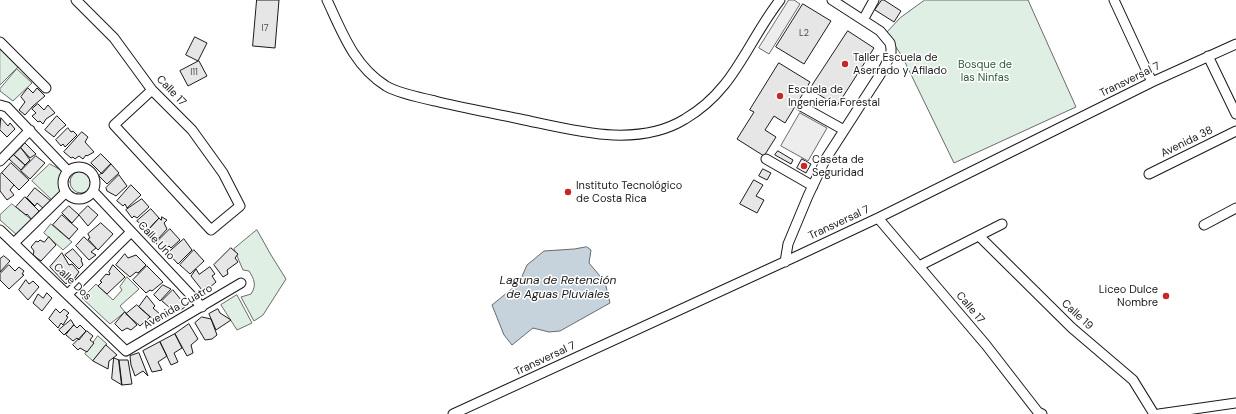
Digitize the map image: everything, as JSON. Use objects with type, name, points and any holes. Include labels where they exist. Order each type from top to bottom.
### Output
[{"type":"street","name":"Calle 17","points":[[76,0],[114,38],[152,90],[192,130],[223,173],[240,206],[211,230],[114,125],[152,90]]},
{"type":"street","points":[[327,0],[346,42],[356,58],[367,71],[387,86],[416,97],[470,109],[578,130],[612,135],[642,134],[664,129],[684,120],[704,107],[720,92],[780,0]]},
{"type":"street","points":[[785,262],[788,244],[825,160],[883,70],[890,54],[891,48],[887,39],[880,31],[832,0]]},
{"type":"street","points":[[863,20],[874,0]]},
{"type":"street","points":[[1114,0],[1152,82]]},
{"type":"street","points":[[0,42],[46,88]]},
{"type":"street","name":"Transversal 7","points":[[453,414],[878,218],[1152,82],[1234,44]]},
{"type":"street","points":[[1208,56],[1236,114]]},
{"type":"street","points":[[0,105],[7,107],[68,171]]},
{"type":"street","points":[[801,106],[844,130]]},
{"type":"street","points":[[0,161],[30,130]]},
{"type":"street","name":"Avenida 38","points":[[1149,174],[1236,131]]},
{"type":"street","points":[[766,159],[813,186]]},
{"type":"street","points":[[78,166],[87,169],[94,176],[95,181],[93,191],[89,196],[76,200],[70,197],[63,188],[63,178],[68,171],[78,166]]},
{"type":"street","name":"Calle Uno","points":[[93,191],[202,307]]},
{"type":"street","points":[[14,243],[66,193]]},
{"type":"street","points":[[1204,225],[1236,208]]},
{"type":"street","name":"Calle 17","points":[[878,218],[986,345],[1038,412],[1042,414]]},
{"type":"street","points":[[919,266],[1002,224]]},
{"type":"street","name":"Calle Dos","points":[[0,230],[126,350]]},
{"type":"street","points":[[68,294],[131,232]]},
{"type":"street","name":"Calle 19","points":[[979,236],[1072,328],[1133,380],[1154,414]]},
{"type":"street","name":"Avenida Cuatro","points":[[126,350],[241,283]]},
{"type":"street","points":[[1160,414],[1236,403]]},
{"type":"green space","name":"Bosque de las Ninfas","points":[[925,0],[1028,0],[1076,107],[954,163],[902,56],[886,33],[900,18]]},
{"type":"green space","points":[[0,48],[19,66],[0,85]]},
{"type":"green space","points":[[17,69],[32,83],[13,101],[0,91],[0,89]]},
{"type":"green space","points":[[50,164],[66,173],[61,190],[52,200],[32,181]]},
{"type":"green space","points":[[81,171],[89,174],[92,182],[89,190],[81,193],[73,190],[70,182],[73,174]]},
{"type":"green space","points":[[12,204],[32,220],[17,235],[0,220],[0,215]]},
{"type":"green space","points":[[51,224],[72,242],[63,250],[44,233]]},
{"type":"green space","points":[[257,230],[286,279],[263,315],[254,321],[241,297],[251,294],[254,288],[253,279],[249,271],[243,270],[234,249]]},
{"type":"green space","points":[[127,277],[139,289],[120,306],[125,312],[110,324],[82,298],[96,284],[113,300],[122,290],[120,287]]},
{"type":"green space","points":[[237,295],[252,323],[237,330],[221,305]]},
{"type":"green space","points":[[98,336],[107,344],[93,361],[85,354]]},
{"type":"shaded area","points":[[789,0],[794,0],[800,4],[769,54],[759,48]]},
{"type":"shaded area","points":[[800,113],[827,128],[808,161],[781,146]]},
{"type":"water","name":"Laguna de Retención de Aguas Pluviales","points":[[587,247],[591,250],[589,263],[605,282],[610,303],[560,331],[549,332],[533,328],[512,345],[504,335],[492,305],[519,283],[527,265],[544,251]]},
{"type":"building","points":[[257,0],[279,0],[275,48],[253,46]]},
{"type":"building","points":[[882,0],[901,11],[894,22],[875,10]]},
{"type":"building","points":[[803,4],[831,21],[804,64],[776,47]]},
{"type":"building","name":"Taller Escuela de Aserrado y Afilado","points":[[848,31],[874,48],[837,106],[810,89]]},
{"type":"building","points":[[195,37],[207,43],[198,61],[186,55]]},
{"type":"building","points":[[199,61],[207,76],[188,86],[180,71]]},
{"type":"building","name":"Escuela de Ingeniería Forestal","points":[[779,63],[810,82],[785,123],[774,116],[765,130],[776,137],[764,156],[737,139],[754,112],[750,110]]},
{"type":"building","points":[[28,88],[33,93],[37,88],[45,96],[25,115],[19,110],[25,102],[21,97]]},
{"type":"building","points":[[38,104],[44,110],[48,105],[55,113],[46,119],[43,124],[40,121],[38,122],[32,116],[36,113],[32,109]]},
{"type":"building","points":[[57,116],[66,125],[54,137],[45,130]]},
{"type":"building","points":[[1,118],[8,126],[10,123],[15,129],[7,137],[0,130]]},
{"type":"building","points":[[68,128],[71,132],[73,131],[77,135],[65,147],[63,144],[61,146],[56,140]]},
{"type":"building","points":[[82,132],[88,137],[85,142],[94,152],[87,156],[86,155],[83,159],[79,156],[75,159],[73,157],[71,158],[64,152]]},
{"type":"building","points":[[25,143],[36,154],[30,158],[21,148]]},
{"type":"building","points":[[21,148],[30,160],[25,165],[14,155]]},
{"type":"building","points":[[778,151],[793,160],[791,164],[775,155]]},
{"type":"building","points":[[101,154],[111,164],[102,174],[91,163]]},
{"type":"building","points":[[14,155],[25,165],[21,170],[9,159]]},
{"type":"building","points":[[36,156],[45,163],[30,179],[21,171]]},
{"type":"building","name":"Caseta de Seguridad","points":[[802,159],[811,164],[806,173],[797,168]]},
{"type":"building","points":[[11,163],[29,180],[19,190],[2,173]]},
{"type":"building","points":[[111,164],[119,173],[107,184],[99,176]]},
{"type":"building","points":[[763,169],[771,173],[767,180],[759,176]]},
{"type":"building","points":[[2,173],[14,185],[10,190],[14,195],[7,200],[0,191],[0,175]]},
{"type":"building","points":[[119,175],[127,186],[116,196],[107,191],[106,188]]},
{"type":"building","points":[[754,180],[763,185],[756,196],[764,200],[757,213],[740,204]]},
{"type":"building","points":[[131,185],[141,195],[127,208],[125,204],[123,206],[117,201]]},
{"type":"building","points":[[35,188],[51,201],[44,209],[37,203],[35,206],[27,198]]},
{"type":"building","points":[[25,197],[39,211],[32,220],[27,214],[26,215],[16,207]]},
{"type":"building","points":[[142,199],[149,207],[137,218],[134,216],[132,218],[126,210]]},
{"type":"building","points":[[69,206],[79,215],[72,223],[62,213]]},
{"type":"building","points":[[88,206],[98,215],[88,226],[79,215]]},
{"type":"building","points":[[151,209],[159,218],[148,230],[137,221]]},
{"type":"building","points":[[62,215],[78,229],[69,239],[53,225]]},
{"type":"building","points":[[162,217],[167,220],[164,223],[167,229],[158,239],[156,237],[153,240],[148,234],[151,231],[148,230],[159,218],[161,220]]},
{"type":"building","points":[[101,223],[113,234],[98,250],[88,239],[90,238],[88,234]]},
{"type":"building","points":[[170,229],[180,240],[171,248],[169,246],[165,249],[163,247],[160,248],[156,243]]},
{"type":"building","points":[[49,237],[56,245],[41,261],[33,255],[34,251],[31,247],[36,241],[38,242],[40,240],[44,242]]},
{"type":"building","points":[[84,237],[96,248],[91,252],[96,255],[89,260],[76,246]]},
{"type":"building","points":[[184,239],[192,250],[178,264],[168,253]]},
{"type":"building","points":[[231,248],[238,254],[235,258],[238,262],[227,270],[228,274],[223,277],[214,265]]},
{"type":"building","points":[[73,249],[82,259],[83,265],[79,269],[65,255]]},
{"type":"building","points":[[194,250],[204,261],[190,274],[180,265]]},
{"type":"building","points":[[62,253],[69,265],[72,264],[79,272],[74,279],[71,278],[66,284],[50,267]]},
{"type":"building","points":[[125,254],[128,258],[136,255],[146,265],[138,273],[136,272],[130,277],[116,265]]},
{"type":"building","points":[[4,256],[10,261],[0,272],[0,259]]},
{"type":"building","points":[[9,265],[15,271],[19,267],[24,271],[22,274],[24,275],[9,289],[0,280],[0,274]]},
{"type":"building","points":[[113,265],[125,277],[107,294],[98,286],[106,274],[110,274],[109,272]]},
{"type":"building","points":[[147,266],[163,282],[152,291],[150,290],[146,293],[133,280]]},
{"type":"building","points":[[210,267],[215,274],[212,276],[216,282],[208,289],[207,286],[202,290],[191,276],[196,269],[199,274]]},
{"type":"building","points":[[26,280],[29,284],[33,281],[39,287],[28,300],[19,290]]},
{"type":"building","points":[[163,285],[171,289],[160,301],[154,295]]},
{"type":"building","points":[[173,290],[186,306],[181,310],[177,307],[174,308],[171,306],[170,308],[162,301]]},
{"type":"building","points":[[47,293],[52,298],[42,311],[33,303],[38,294],[43,298]]},
{"type":"building","points":[[147,296],[155,306],[153,308],[161,315],[154,320],[139,307]]},
{"type":"building","points":[[137,305],[150,317],[140,326],[126,314]]},
{"type":"building","points":[[56,309],[60,313],[64,309],[69,313],[66,316],[68,317],[63,325],[61,323],[58,328],[49,319]]},
{"type":"building","points":[[218,309],[220,313],[231,320],[216,330],[209,314]]},
{"type":"building","points":[[125,312],[137,325],[131,330],[127,328],[122,331],[115,324]]},
{"type":"building","points":[[202,317],[211,319],[217,335],[212,339],[205,340],[195,323]]},
{"type":"building","points":[[71,320],[74,325],[64,335],[59,330]]},
{"type":"building","points":[[189,324],[198,339],[191,345],[193,353],[187,356],[175,334]]},
{"type":"building","points":[[74,325],[77,328],[80,325],[86,331],[79,340],[77,338],[73,341],[66,335]]},
{"type":"building","points":[[87,331],[93,336],[90,340],[94,343],[87,352],[80,348],[78,350],[73,345]]},
{"type":"building","points":[[175,334],[182,348],[174,353],[178,362],[171,365],[160,342]]},
{"type":"building","points":[[160,342],[167,356],[158,362],[162,370],[152,372],[143,351]]},
{"type":"building","points":[[106,345],[117,355],[109,361],[108,369],[93,361]]},
{"type":"building","points":[[139,353],[148,376],[143,371],[135,376],[131,365],[130,356]]},
{"type":"building","points":[[114,358],[119,360],[122,385],[112,379]]},
{"type":"building","points":[[119,360],[128,360],[132,384],[122,385]]},
{"type":"place","name":"Taller Escuela de Aserrado y Afilado","points":[[845,64]]},
{"type":"place","name":"Escuela de Ingeniería Forestal","points":[[780,96]]},
{"type":"place","name":"Caseta de Seguridad","points":[[804,166]]},
{"type":"place","name":"Instituto Tecnológico de Costa Rica","points":[[568,192]]},
{"type":"place","name":"Liceo Dulce Nombre","points":[[1166,296]]}]
